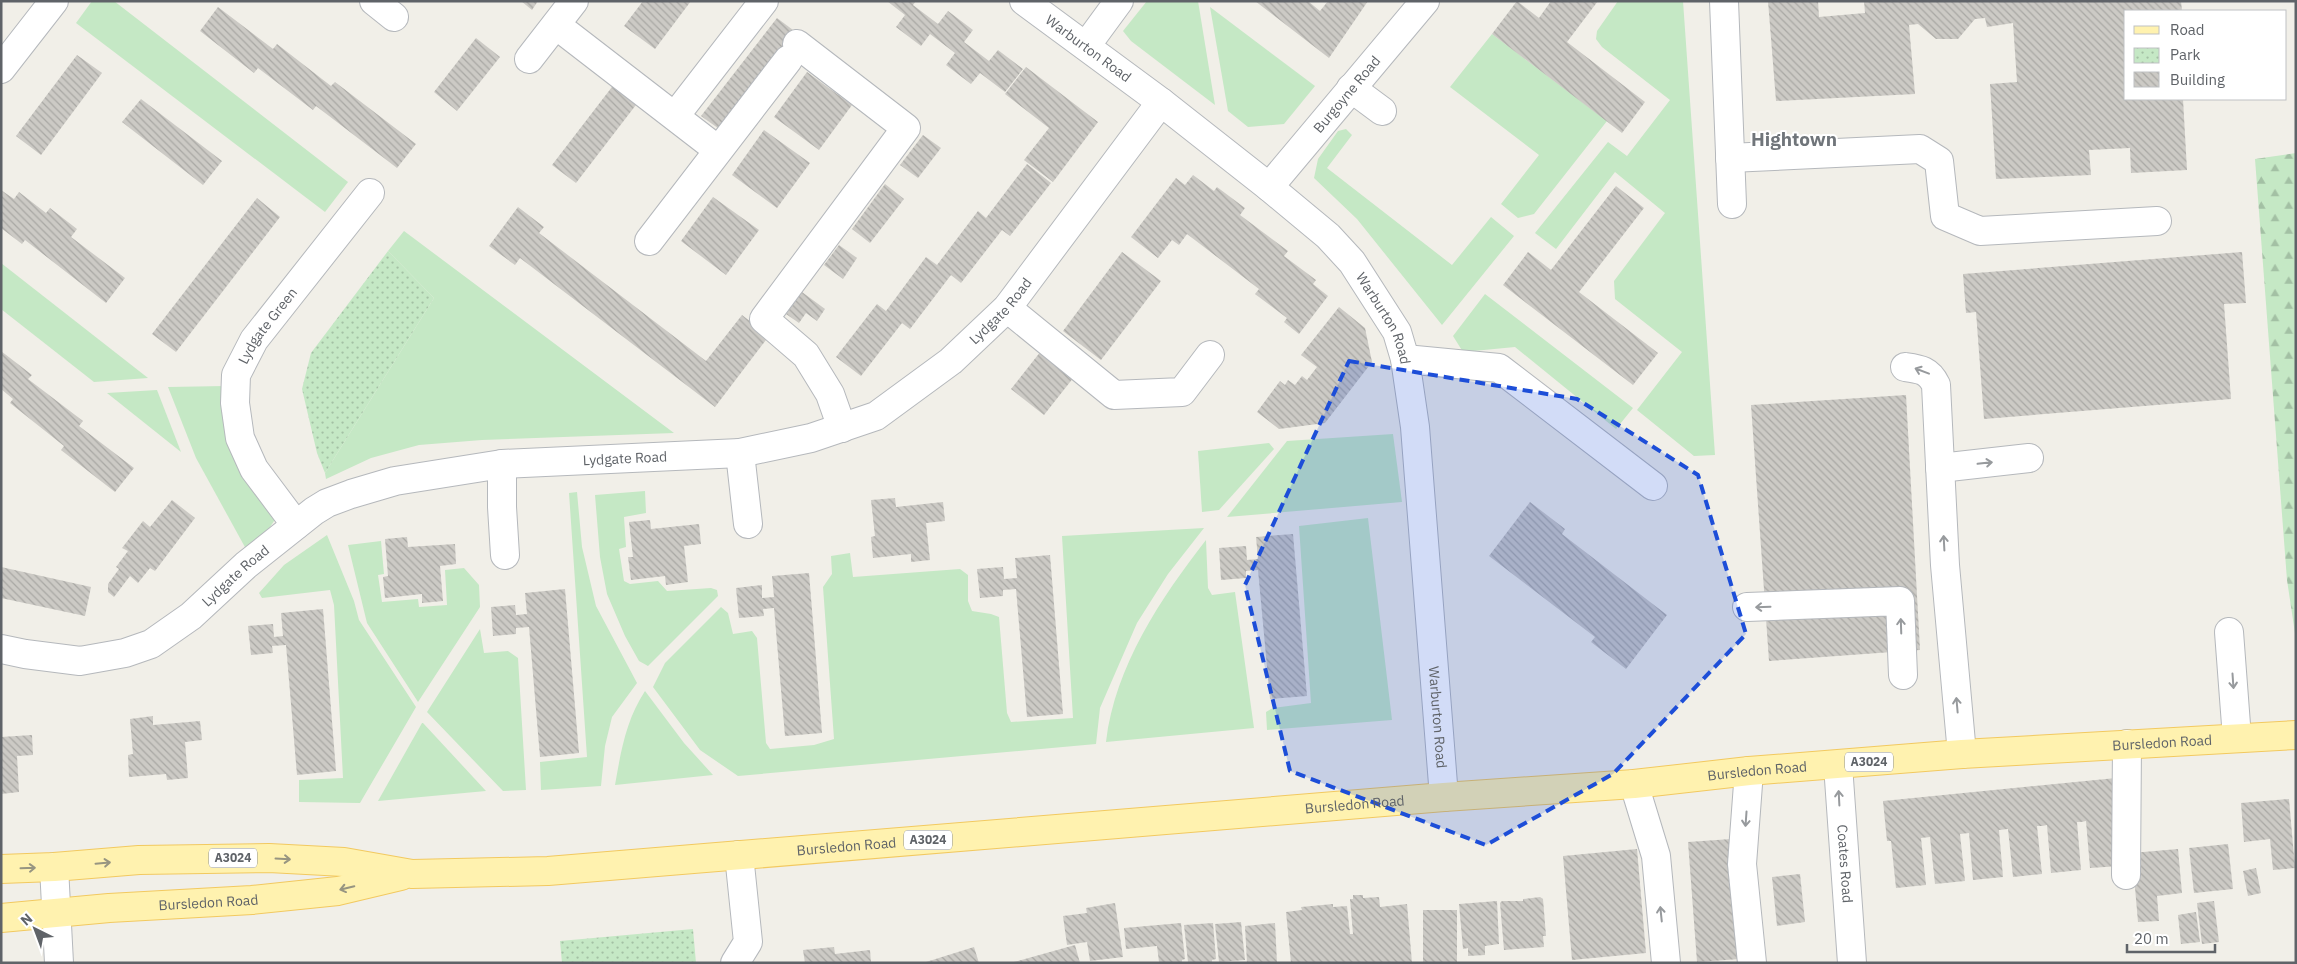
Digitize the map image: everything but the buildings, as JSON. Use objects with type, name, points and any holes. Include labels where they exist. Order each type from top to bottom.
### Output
[{"type":"main road","name":"Bursledon Road","points":[[1,869],[139,860],[269,858],[344,862],[412,874],[548,871],[1444,797],[1634,784],[1749,771],[1962,754],[2296,735]]},
{"type":"main road","name":"Bursledon Road","points":[[1,918],[109,908],[252,900],[338,891],[412,874]]},
{"type":"street","points":[[1,69],[54,1]]},
{"type":"street","points":[[529,59],[574,1]]},
{"type":"street","points":[[674,116],[764,1]]},
{"type":"street","name":"Warburton Road","points":[[1024,1],[1161,102],[1269,186],[1328,236],[1352,262],[1396,332],[1404,359],[1415,427],[1444,797]]},
{"type":"street","points":[[1086,46],[1120,1]]},
{"type":"street","name":"Burgoyne Road","points":[[1269,186],[1425,1]]},
{"type":"street","points":[[1724,1],[1732,204]]},
{"type":"street","points":[[556,24],[718,150]]},
{"type":"street","points":[[649,241],[792,52],[906,128],[764,318],[806,355],[830,394],[842,428]]},
{"type":"street","points":[[1351,88],[1382,111]]},
{"type":"street","name":"Lydgate Road","points":[[1,649],[80,661],[125,653],[151,644],[191,616],[246,565],[327,503],[395,481],[502,464],[740,453],[811,438],[876,416],[951,360],[1007,308],[1161,102]]},
{"type":"street","points":[[1730,158],[1920,148],[1938,161],[1945,216],[1980,231],[2158,221]]},
{"type":"street","name":"Lydgate Green","points":[[296,525],[254,469],[240,438],[235,404],[236,375],[254,340],[370,194]]},
{"type":"street","points":[[1007,308],[1114,395],[1182,392],[1210,355]]},
{"type":"street","points":[[1404,359],[1499,368],[1653,486]]},
{"type":"street","points":[[1905,367],[1921,369],[1931,375],[1936,384],[1946,575],[1962,754]]},
{"type":"street","points":[[740,453],[748,524]]},
{"type":"street","points":[[1940,468],[2029,458]]},
{"type":"street","points":[[502,464],[505,554]]},
{"type":"street","points":[[1747,607],[1900,602],[1903,675]]},
{"type":"street","points":[[2229,632],[2237,738]]},
{"type":"street","points":[[2126,875],[2127,744]]},
{"type":"street","name":"Coates Road","points":[[1838,765],[1852,963]]},
{"type":"street","points":[[1749,771],[1742,864],[1752,963]]},
{"type":"street","points":[[1634,784],[1656,856],[1666,963]]},
{"type":"street","points":[[735,963],[748,942],[739,855]]},
{"type":"street","points":[[54,867],[58,913],[58,963]]},
{"type":"highlighted area","points":[[1349,361],[1577,399],[1698,475],[1746,634],[1613,774],[1486,845],[1290,771],[1245,585]]},
{"type":"green space","points":[[92,1],[114,1],[348,182],[325,212],[76,23]]},
{"type":"green space","points":[[1147,1],[1198,1],[1215,105],[1131,41],[1123,31]]},
{"type":"green space","points":[[1618,1],[1683,1],[1715,455],[1694,456],[1637,410],[1682,352],[1615,299],[1614,281],[1665,213],[1615,172],[1556,249],[1535,233],[1608,142],[1627,156],[1670,100],[1602,47],[1596,39],[1597,31]]},
{"type":"green space","points":[[1210,7],[1315,86],[1284,124],[1248,127],[1228,111]]},
{"type":"green space","points":[[1492,34],[1607,121],[1534,214],[1518,218],[1501,204],[1539,155],[1450,87]]},
{"type":"green space","points":[[1346,129],[1352,135],[1327,168],[1452,265],[1491,217],[1514,236],[1442,325],[1357,219],[1314,178],[1318,159],[1338,131]]},
{"type":"green space","points":[[2296,153],[2296,640],[2287,580],[2255,159]]},
{"type":"green space","points":[[404,231],[674,433],[482,440],[419,445],[371,458],[326,479],[325,473],[434,298],[388,251]]},
{"type":"green space","points":[[388,251],[434,298],[325,473],[317,453],[302,389],[311,353]]},
{"type":"green space","points":[[1,263],[148,378],[94,382],[1,309]]},
{"type":"green space","points":[[1485,294],[1633,408],[1616,429],[1515,347],[1463,352],[1453,336]]},
{"type":"green space","points":[[225,386],[276,518],[270,527],[246,549],[196,458],[168,387]]},
{"type":"green space","points":[[157,390],[181,452],[107,393]]},
{"type":"green space","points":[[1393,434],[1402,502],[1227,517],[1287,441]]},
{"type":"green space","points":[[1269,443],[1274,449],[1219,510],[1202,512],[1198,451]]},
{"type":"green space","points":[[645,491],[646,513],[624,517],[626,547],[619,549],[624,581],[630,584],[658,581],[667,591],[711,588],[717,590],[718,596],[648,666],[639,661],[625,636],[607,594],[600,557],[595,495]]},
{"type":"green space","points":[[577,492],[582,547],[596,606],[637,683],[612,717],[605,746],[601,786],[541,790],[540,762],[587,757],[569,493]]},
{"type":"green space","points":[[1368,518],[1392,720],[1267,730],[1266,712],[1273,708],[1311,703],[1299,526]]},
{"type":"green space","points":[[1204,528],[1168,574],[1137,623],[1100,708],[1096,744],[738,776],[700,750],[653,687],[665,663],[721,607],[728,613],[733,634],[752,631],[757,638],[766,743],[770,749],[814,745],[834,739],[823,587],[832,574],[831,556],[850,553],[853,577],[960,569],[968,575],[968,601],[972,611],[999,617],[1007,713],[1011,722],[1073,718],[1062,536]]},
{"type":"green space","points":[[327,535],[354,601],[359,620],[416,707],[360,803],[299,802],[299,780],[343,778],[334,605],[330,590],[262,598],[259,593],[284,565]]},
{"type":"green space","points":[[1206,540],[1208,588],[1212,595],[1235,592],[1254,728],[1106,742],[1111,714],[1119,687],[1142,634],[1173,585]]},
{"type":"green space","points":[[381,541],[384,574],[378,575],[382,602],[418,599],[419,607],[447,605],[445,570],[464,568],[479,585],[480,607],[418,702],[367,623],[348,545]]},
{"type":"green space","points":[[480,629],[484,653],[508,651],[518,658],[526,790],[503,791],[427,712]]},
{"type":"green space","points":[[645,691],[684,743],[713,775],[615,785],[622,748],[629,725]]},
{"type":"green space","points":[[423,723],[486,791],[378,801]]},
{"type":"green space","points":[[693,929],[696,963],[562,963],[560,941]]},
{"type":"district","name":"Hightown","points":[[1794,139]]}]
